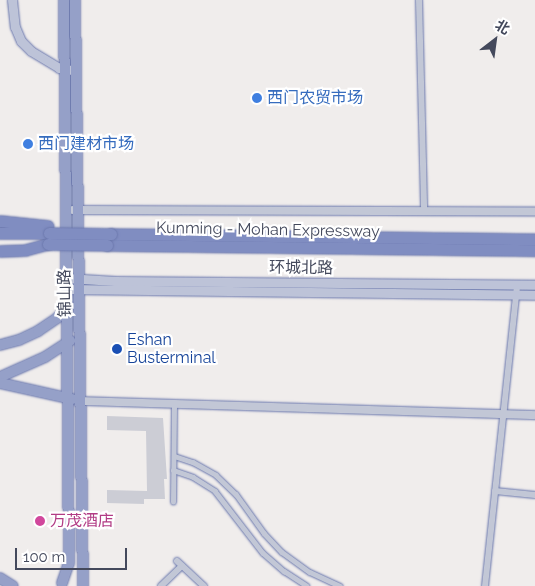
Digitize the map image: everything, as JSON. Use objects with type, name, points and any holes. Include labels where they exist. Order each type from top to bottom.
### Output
[{"type":"highway","name":"锦山路","points":[[59,584],[68,563],[64,0]]},
{"type":"highway","name":"锦山路","points":[[75,0],[82,400],[83,586]]},
{"type":"highway","points":[[0,221],[49,234],[109,236]]},
{"type":"highway","name":"Kunming - Mohan Expressway","points":[[0,232],[535,250]]},
{"type":"highway","points":[[0,251],[25,250],[49,234]]},
{"type":"highway","name":"Kunming - Mohan Expressway","points":[[0,243],[49,234]]},
{"type":"highway","name":"Kunming - Mohan Expressway","points":[[109,236],[535,239]]},
{"type":"highway","points":[[0,345],[19,340],[38,331],[66,310],[80,284]]},
{"type":"highway","points":[[0,377],[32,364],[67,343],[81,332]]},
{"type":"highway","points":[[0,383],[82,400]]},
{"type":"highway","points":[[0,578],[13,586]]},
{"type":"highway","points":[[59,584],[70,583],[76,586]]},
{"type":"main road","points":[[12,0],[15,27],[21,41],[31,51],[64,70],[76,70]]},
{"type":"main road","name":"环城北路","points":[[66,284],[516,290],[535,294]]},
{"type":"main road","name":"环城北路","points":[[516,290],[535,285]]},
{"type":"street","points":[[419,0],[424,211]]},
{"type":"street","points":[[66,210],[535,212]]},
{"type":"street","points":[[485,586],[516,290]]},
{"type":"street","points":[[82,400],[535,415]]},
{"type":"street","points":[[173,502],[174,403]]},
{"type":"street","points":[[174,456],[193,462],[216,475],[236,494],[264,533],[282,552],[310,572],[340,586]]},
{"type":"street","points":[[173,470],[193,477],[215,491],[263,553],[284,571],[307,586]]},
{"type":"street","points":[[495,491],[535,495]]},
{"type":"street","points":[[162,586],[180,563],[204,586]]},
{"type":"building","points":[[107,416],[163,418],[167,479],[164,479],[165,499],[144,499],[144,504],[107,503],[107,490],[147,491],[146,431],[107,430]]},
{"type":"place","name":"西门农贸市场","points":[[257,98]]},
{"type":"place","name":"西门建材市场","points":[[28,144]]},
{"type":"place","name":"Eshan Busterminal","points":[[117,349]]},
{"type":"place","name":"万茂酒店","points":[[40,521]]}]
